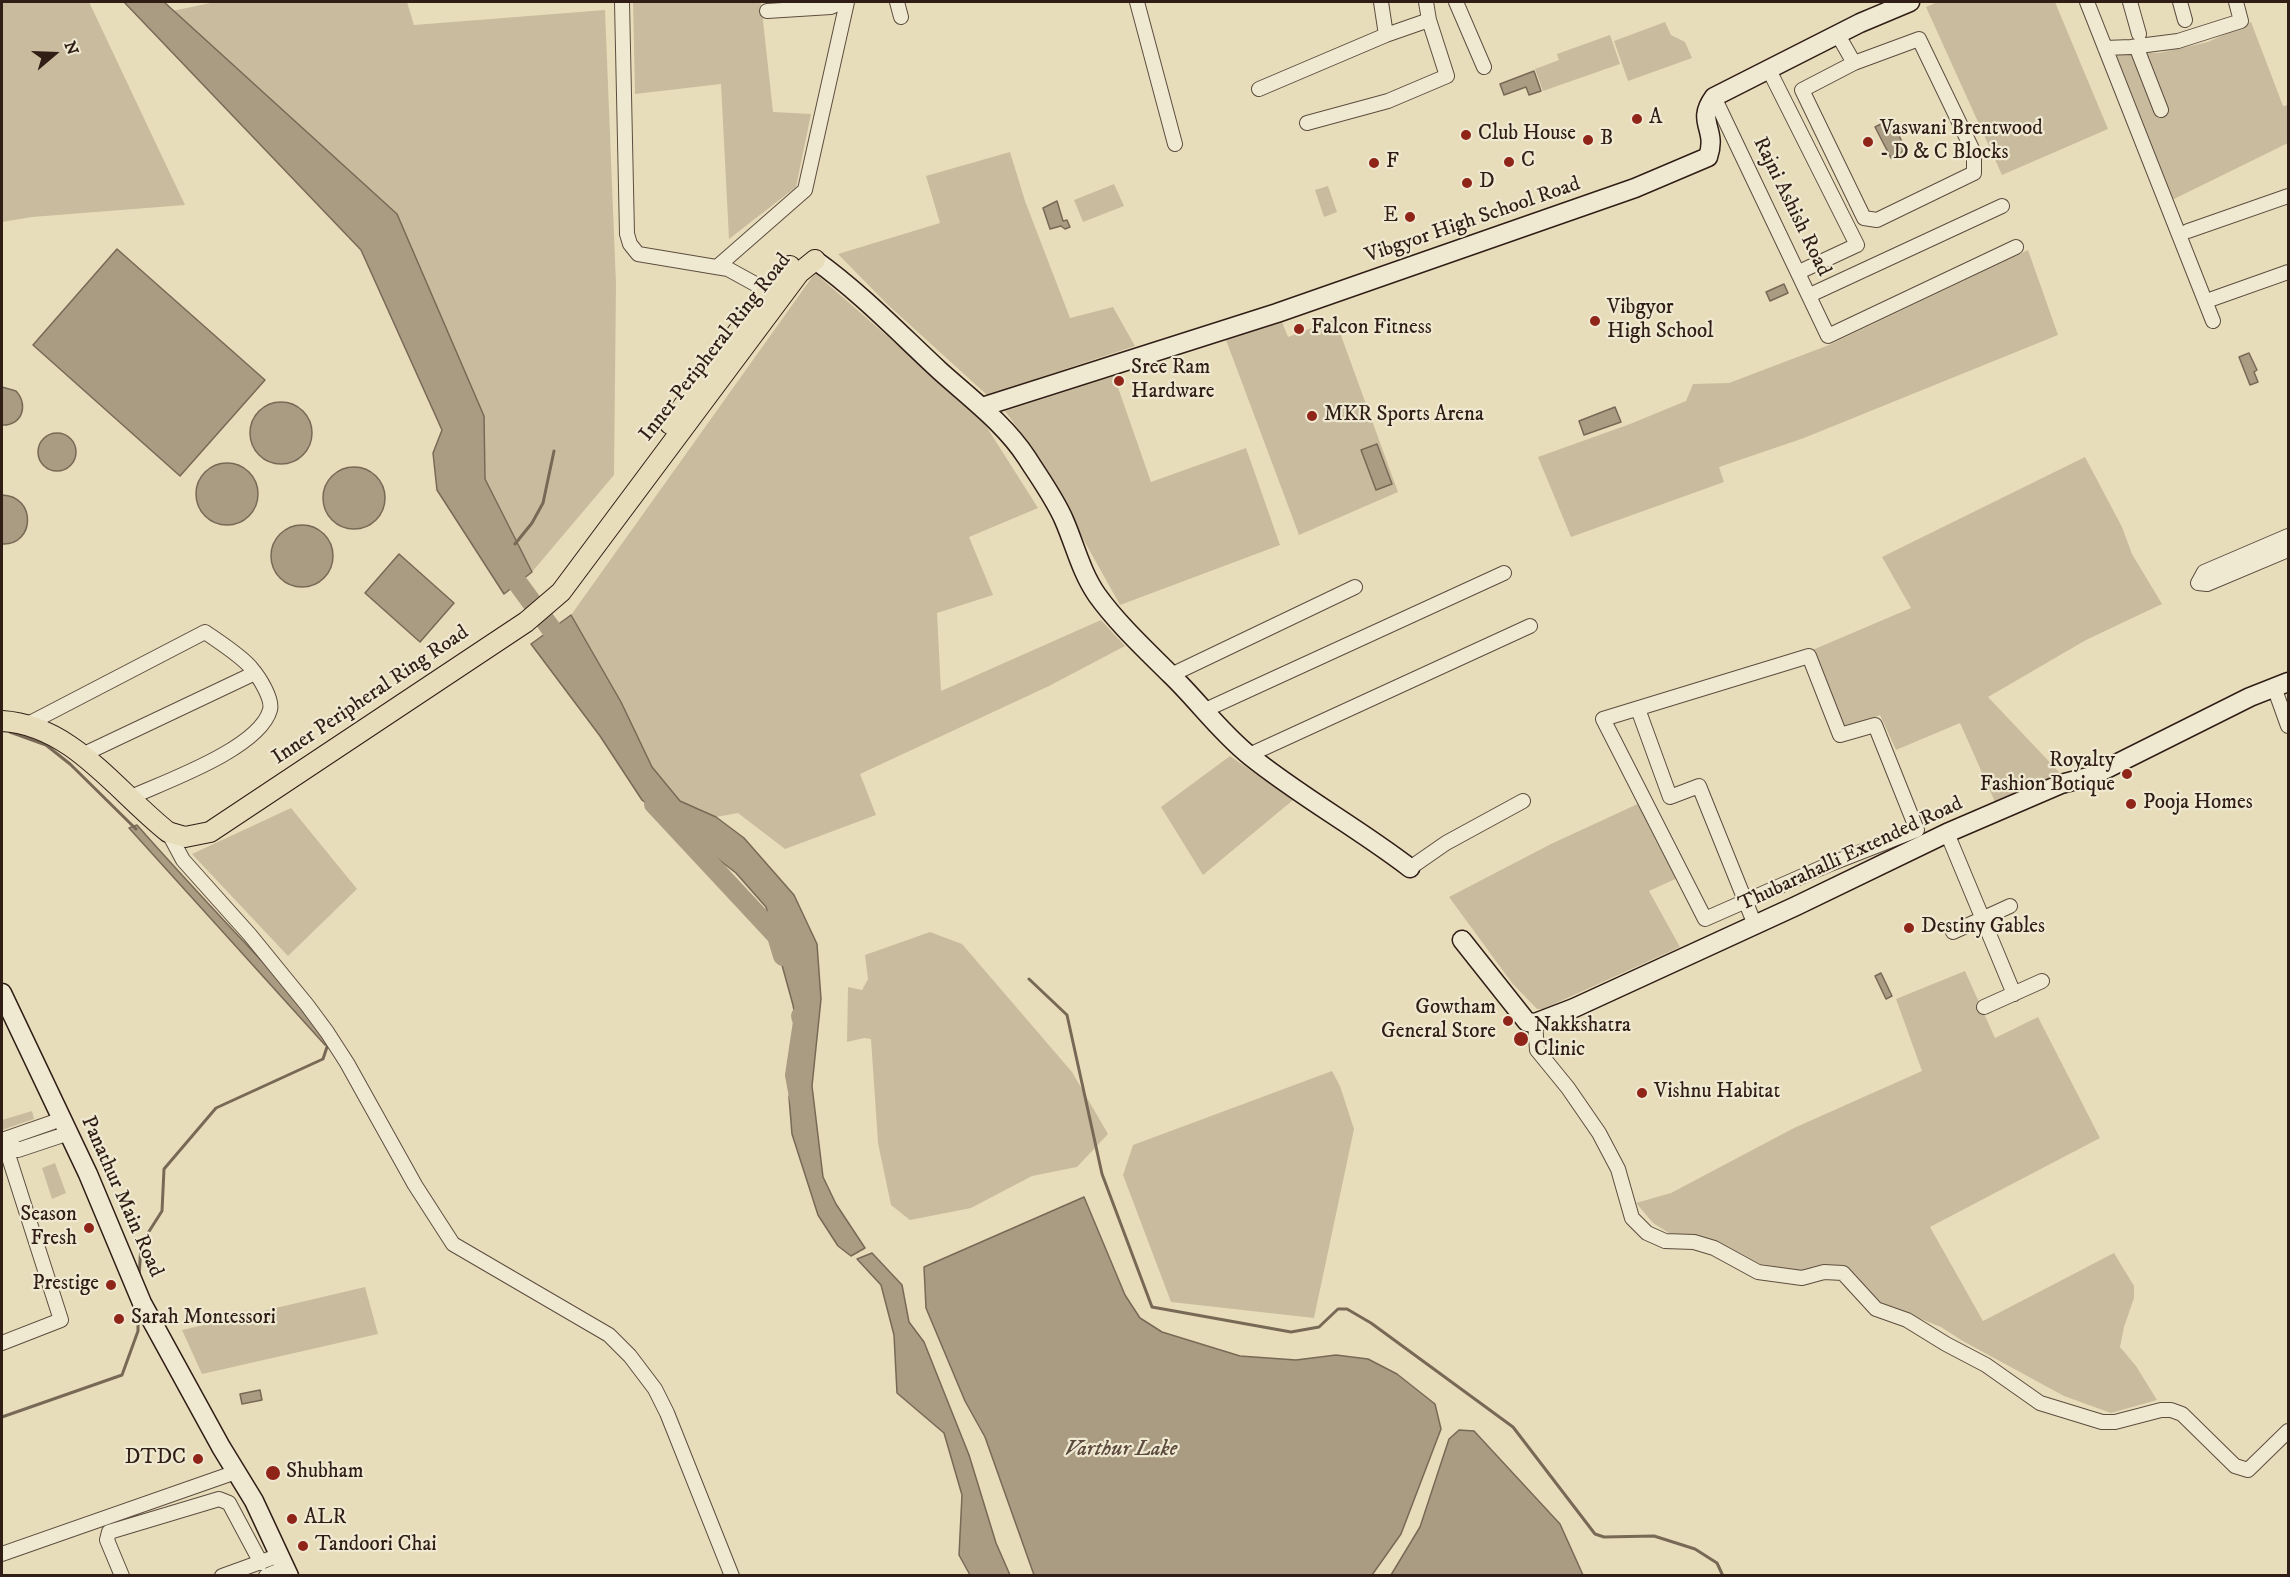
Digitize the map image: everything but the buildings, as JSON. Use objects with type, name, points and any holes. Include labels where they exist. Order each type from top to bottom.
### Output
[{"type":"main road","name":"Inner Peripheral Ring Road","points":[[558,586],[768,291],[794,270],[815,260]]},
{"type":"main road","name":"Inner Peripheral Ring Road","points":[[160,826],[170,821],[184,825],[200,822],[218,812],[523,618],[558,586],[794,270]]},
{"type":"main road","points":[[2,721],[28,724],[42,729],[82,755],[160,826]]},
{"type":"street","points":[[622,2],[627,234],[630,244],[638,254],[722,268],[768,291]]},
{"type":"street","points":[[767,11],[831,8],[842,2]]},
{"type":"street","points":[[722,268],[805,190],[847,2]]},
{"type":"street","points":[[897,2],[901,17]]},
{"type":"street","points":[[1137,2],[1175,144]]},
{"type":"street","points":[[1381,2],[1386,34]]},
{"type":"street","points":[[1307,123],[1388,101],[1447,76],[1429,20],[1426,2]]},
{"type":"street","points":[[1456,2],[1484,67]]},
{"type":"street","points":[[1714,97],[1768,68],[1910,2]]},
{"type":"street","points":[[2087,2],[2213,321]]},
{"type":"street","points":[[2130,2],[2138,40],[2161,110]]},
{"type":"street","points":[[2180,2],[2185,20]]},
{"type":"street","points":[[2105,48],[2138,40],[2178,41],[2241,21],[2236,2]]},
{"type":"street","points":[[1259,89],[1386,34],[1429,20]]},
{"type":"street","points":[[1838,35],[1854,63]]},
{"type":"street","points":[[1820,150],[1793,95],[1854,63],[1924,38],[1950,87]]},
{"type":"street","points":[[1802,90],[1864,218],[1877,220],[1974,173],[1974,153],[1919,39]]},
{"type":"street","points":[[1768,68],[1857,245],[1798,272]]},
{"type":"street","name":"Rajni Ashish Road","points":[[1714,97],[1798,272],[1813,294],[1828,336],[2016,247]]},
{"type":"street","name":"Vibgyor High School Road","points":[[982,407],[1277,313],[1652,181],[1708,157],[1712,146],[1705,118],[1707,107],[1714,97]]},
{"type":"street","points":[[2188,231],[2289,196]]},
{"type":"street","points":[[1824,312],[1813,294],[2002,206]]},
{"type":"street","points":[[815,260],[843,280],[982,407],[1031,464],[1063,518],[1078,558],[1097,594],[1155,661],[1250,755],[1410,868],[1446,843],[1523,801]]},
{"type":"street","points":[[2212,299],[2289,272]]},
{"type":"street","points":[[2289,536],[2204,572],[2198,583],[2207,584],[2289,550]]},
{"type":"street","points":[[1203,711],[1504,573]]},
{"type":"street","points":[[1171,675],[1354,587]]},
{"type":"street","points":[[1250,755],[1530,626]]},
{"type":"street","points":[[28,724],[205,632],[252,668],[270,700],[270,708],[251,736],[236,749],[129,798]]},
{"type":"street","points":[[1809,656],[1840,735],[1875,725],[1917,830],[1833,863],[1706,920],[1603,718],[1638,709],[1809,656]]},
{"type":"street","points":[[82,755],[255,673]]},
{"type":"street","points":[[2282,684],[2289,726]]},
{"type":"street","name":"Thubarahalli Extended Road","points":[[1535,1023],[1583,1004],[1755,925],[1947,833],[2061,784],[2092,776],[2282,684]]},
{"type":"street","points":[[1638,709],[1671,797],[1699,786],[1755,925]]},
{"type":"street","points":[[160,826],[183,860],[250,935],[320,1023],[347,1063],[415,1185],[453,1244],[600,1329],[630,1356],[655,1389],[667,1413],[732,1575]]},
{"type":"street","points":[[1947,833],[2014,994]]},
{"type":"street","points":[[1833,863],[1843,883]]},
{"type":"street","points":[[1953,932],[2010,906]]},
{"type":"street","points":[[1462,940],[1527,1022],[1535,1023],[1537,1050],[1568,1088],[1599,1133],[1618,1169],[1632,1218],[1647,1233],[1665,1241],[1694,1242],[1714,1248],[1758,1272],[1802,1278],[1824,1272],[1843,1274],[1876,1309],[1907,1320],[1986,1365],[2040,1403],[2102,1422],[2115,1422],[2161,1410],[2171,1410],[2182,1414],[2235,1466],[2248,1470],[2289,1431]]},
{"type":"street","points":[[1984,1007],[2042,981]]},
{"type":"street","name":"Panathur Main Road","points":[[2,993],[88,1174],[139,1295],[254,1501],[277,1569]]},
{"type":"street","points":[[2,1140],[18,1150],[65,1126]]},
{"type":"street","points":[[2,1140],[61,1320],[2,1343]]},
{"type":"street","points":[[2,1554],[236,1472]]},
{"type":"street","points":[[122,1575],[106,1540],[109,1532],[219,1499],[229,1503],[277,1569],[222,1575]]},
{"type":"shaded area","points":[[2,2],[89,2],[185,205],[32,217],[2,222]]},
{"type":"shaded area","points":[[215,2],[407,2],[414,25],[605,10],[616,284],[614,475],[532,572],[485,479],[484,416],[397,214],[172,11]]},
{"type":"shaded area","points":[[633,2],[761,2],[773,112],[811,114],[796,187],[729,239],[721,84],[635,94]]},
{"type":"shaded area","points":[[1938,2],[2055,2],[2108,129],[2002,175],[1926,7]]},
{"type":"shaded area","points":[[1665,22],[1671,35],[1685,42],[1692,58],[1628,81],[1614,41]]},
{"type":"shaded area","points":[[2251,22],[2283,106],[2288,105],[2288,143],[2170,201],[2112,53],[2159,53],[2208,42]]},
{"type":"shaded area","points":[[1610,35],[1620,64],[1543,91],[1535,69],[1559,60],[1557,54]]},
{"type":"shaded area","points":[[1010,152],[1025,201],[1070,318],[1113,307],[1135,346],[987,395],[887,304],[838,254],[940,223],[926,176]]},
{"type":"shaded area","points":[[1114,184],[1124,206],[1083,222],[1074,200]]},
{"type":"shaded area","points":[[1328,186],[1337,212],[1324,217],[1315,190]]},
{"type":"shaded area","points":[[2028,250],[2058,335],[1804,438],[1719,467],[1724,482],[1571,537],[1538,457],[1686,401],[1693,384],[1729,383],[1829,345]]},
{"type":"shaded area","points":[[815,273],[981,418],[1038,508],[969,537],[993,595],[937,613],[941,691],[1101,620],[1125,646],[1049,686],[860,774],[876,815],[785,849],[738,813],[716,817],[680,801],[652,767],[621,702],[571,615]]},
{"type":"shaded area","name":"MKR Sports Arena","points":[[1335,319],[1398,492],[1299,535],[1226,340],[1282,322],[1288,337]]},
{"type":"shaded area","points":[[1114,376],[1151,482],[1246,448],[1280,545],[1120,605],[1034,451],[1005,411]]},
{"type":"shaded area","points":[[2085,457],[2122,527],[2132,554],[2162,604],[2086,640],[1988,697],[2060,773],[1995,802],[1960,723],[1896,750],[1880,715],[1845,730],[1810,651],[1911,608],[1882,557]]},
{"type":"shaded area","points":[[1230,756],[1293,800],[1203,875],[1161,807]]},
{"type":"shaded area","points":[[1644,801],[1684,875],[1649,891],[1680,947],[1543,1009],[1537,1009],[1512,983],[1449,897],[1551,844]]},
{"type":"shaded area","points":[[291,808],[357,889],[288,956],[192,854]]},
{"type":"shaded area","points":[[930,932],[962,944],[1072,1072],[1108,1134],[1077,1167],[1032,1176],[971,1208],[910,1220],[891,1205],[878,1143],[871,1039],[864,1038],[847,1042],[848,987],[862,990],[868,979],[865,955]]},
{"type":"shaded area","points":[[1965,971],[1995,1038],[2038,1017],[2100,1138],[1930,1227],[1983,1321],[2114,1253],[2134,1286],[2134,1298],[2120,1347],[2136,1366],[2157,1400],[2111,1413],[2064,1396],[1941,1327],[1878,1302],[1844,1266],[1823,1264],[1803,1271],[1761,1264],[1719,1242],[1669,1233],[1653,1223],[1636,1203],[1671,1193],[1794,1128],[1922,1071],[1896,999]]},
{"type":"shaded area","points":[[1332,1071],[1340,1086],[1354,1129],[1314,1318],[1171,1302],[1123,1175],[1133,1145]]},
{"type":"shaded area","points":[[32,1111],[34,1119],[2,1130],[2,1120]]},
{"type":"shaded area","points":[[55,1163],[66,1193],[52,1199],[42,1168]]},
{"type":"shaded area","points":[[365,1287],[378,1334],[202,1374],[182,1330]]},
{"type":"water","points":[[124,2],[164,2],[397,214],[484,416],[485,479],[532,572],[504,594],[437,490],[433,453],[442,430],[361,250]]},
{"type":"water","points":[[1534,71],[1541,91],[1529,95],[1526,87],[1504,95],[1500,84]]},
{"type":"water","points":[[1891,119],[1906,150],[1891,158],[1875,127]]},
{"type":"water","points":[[1057,201],[1063,221],[1067,220],[1070,227],[1065,229],[1061,226],[1050,229],[1043,208]]},
{"type":"water","points":[[117,249],[265,380],[180,476],[33,345]]},
{"type":"water","points":[[1784,284],[1788,293],[1770,301],[1766,292]]},
{"type":"water","points":[[2249,353],[2257,370],[2254,372],[2258,382],[2250,385],[2239,357]]},
{"type":"water","points":[[2,387],[16,391],[23,408],[19,418],[2,425]]},
{"type":"water","points":[[281,402],[298,407],[303,411],[307,416],[312,433],[307,450],[303,455],[298,459],[281,464],[264,459],[259,455],[255,450],[250,433],[255,416],[259,411],[264,407]]},
{"type":"water","points":[[1615,407],[1621,422],[1584,435],[1579,421]]},
{"type":"water","points":[[57,433],[70,439],[76,452],[70,465],[57,471],[44,465],[38,452],[44,439]]},
{"type":"water","points":[[1377,444],[1392,484],[1376,490],[1361,450]]},
{"type":"water","points":[[227,463],[244,468],[249,472],[253,477],[258,494],[253,511],[249,516],[244,520],[227,525],[210,520],[205,516],[201,511],[196,494],[201,477],[205,472],[210,468]]},
{"type":"water","points":[[354,467],[371,472],[376,476],[380,481],[385,498],[380,515],[376,520],[371,524],[354,529],[337,524],[332,520],[328,515],[323,498],[328,481],[332,476],[337,472]]},
{"type":"water","points":[[2,495],[13,497],[26,511],[28,521],[26,530],[13,543],[2,544]]},
{"type":"water","points":[[302,525],[319,530],[324,534],[328,539],[333,556],[328,573],[324,578],[319,582],[302,587],[285,582],[280,578],[276,573],[271,556],[276,539],[280,534],[285,530]]},
{"type":"water","points":[[399,554],[454,603],[420,642],[365,593]]},
{"type":"water","points":[[571,615],[621,702],[652,767],[680,801],[716,817],[744,838],[794,895],[817,944],[821,999],[812,1086],[823,1177],[836,1204],[865,1248],[851,1256],[838,1246],[818,1215],[792,1134],[789,1097],[802,1051],[793,1005],[766,907],[736,873],[642,800],[600,736],[531,644]]},
{"type":"water","points":[[137,825],[334,1040],[325,1045],[129,828]]},
{"type":"water","points":[[1881,973],[1892,996],[1886,999],[1875,976]]},
{"type":"water","name":"Varthur Lake","points":[[1084,1197],[1125,1295],[1140,1318],[1162,1332],[1240,1356],[1296,1360],[1336,1355],[1368,1359],[1397,1374],[1435,1404],[1441,1429],[1401,1534],[1372,1575],[1034,1575],[985,1437],[965,1401],[926,1308],[924,1267]]},
{"type":"water","points":[[872,1253],[902,1285],[909,1322],[924,1342],[969,1455],[996,1543],[1010,1575],[970,1575],[959,1555],[962,1495],[944,1433],[897,1393],[894,1335],[881,1285],[857,1259]]},
{"type":"water","points":[[260,1390],[262,1400],[242,1404],[240,1394]]},
{"type":"water","points":[[1459,1430],[1474,1431],[1560,1524],[1583,1575],[1391,1575],[1420,1527],[1449,1439]]},
{"type":"waterway","points":[[515,544],[532,523],[543,503],[554,451]]},
{"type":"waterway","points":[[503,563],[552,630],[564,652]]},
{"type":"waterway","points":[[10,732],[46,745],[70,764],[136,829]]},
{"type":"waterway","points":[[654,804],[777,936],[783,956]]},
{"type":"waterway","points":[[1029,979],[1067,1015],[1102,1174],[1152,1307],[1291,1332],[1319,1327],[1338,1309],[1347,1309],[1371,1323],[1513,1427],[1595,1534],[1604,1537],[1654,1536],[1695,1549],[1717,1563],[1723,1576]]},
{"type":"waterway","points":[[800,1102],[795,1075],[803,1022],[801,1016]]},
{"type":"waterway","points":[[139,1278],[141,1244],[162,1211],[164,1169],[216,1108],[323,1059],[328,1044]]},
{"type":"waterway","points":[[2,1417],[122,1375],[138,1331],[138,1312]]},
{"type":"place","name":"A","points":[[1637,119]]},
{"type":"place","name":"Club House","points":[[1466,135]]},
{"type":"place","name":"B","points":[[1588,140]]},
{"type":"place","name":"Vaswani Brentwood - D & C Blocks","points":[[1868,142]]},
{"type":"place","name":"C","points":[[1509,162]]},
{"type":"place","name":"F","points":[[1374,163]]},
{"type":"place","name":"D","points":[[1467,183]]},
{"type":"place","name":"E","points":[[1410,217]]},
{"type":"place","name":"Vibgyor High School","points":[[1595,321]]},
{"type":"place","name":"Falcon Fitness","points":[[1299,329]]},
{"type":"place","name":"Sree Ram Hardware","points":[[1119,381]]},
{"type":"place","name":"MKR Sports Arena","points":[[1312,416]]},
{"type":"place","name":"Royalty Fashion Botique","points":[[2127,774]]},
{"type":"place","name":"Pooja Homes","points":[[2131,804]]},
{"type":"place","name":"Destiny Gables","points":[[1909,928]]},
{"type":"place","name":"Gowtham General Store","points":[[1508,1021]]},
{"type":"place","name":"Nakkshatra Clinic","points":[[1521,1039]]},
{"type":"place","name":"Vishnu Habitat","points":[[1642,1093]]},
{"type":"place","name":"Season Fresh","points":[[89,1228]]},
{"type":"place","name":"Prestige","points":[[111,1285]]},
{"type":"place","name":"Sarah Montessori","points":[[119,1319]]},
{"type":"place","name":"DTDC","points":[[198,1459]]},
{"type":"place","name":"Shubham","points":[[273,1473]]},
{"type":"place","name":"ALR","points":[[292,1519]]},
{"type":"place","name":"Tandoori Chai","points":[[303,1546]]}]
